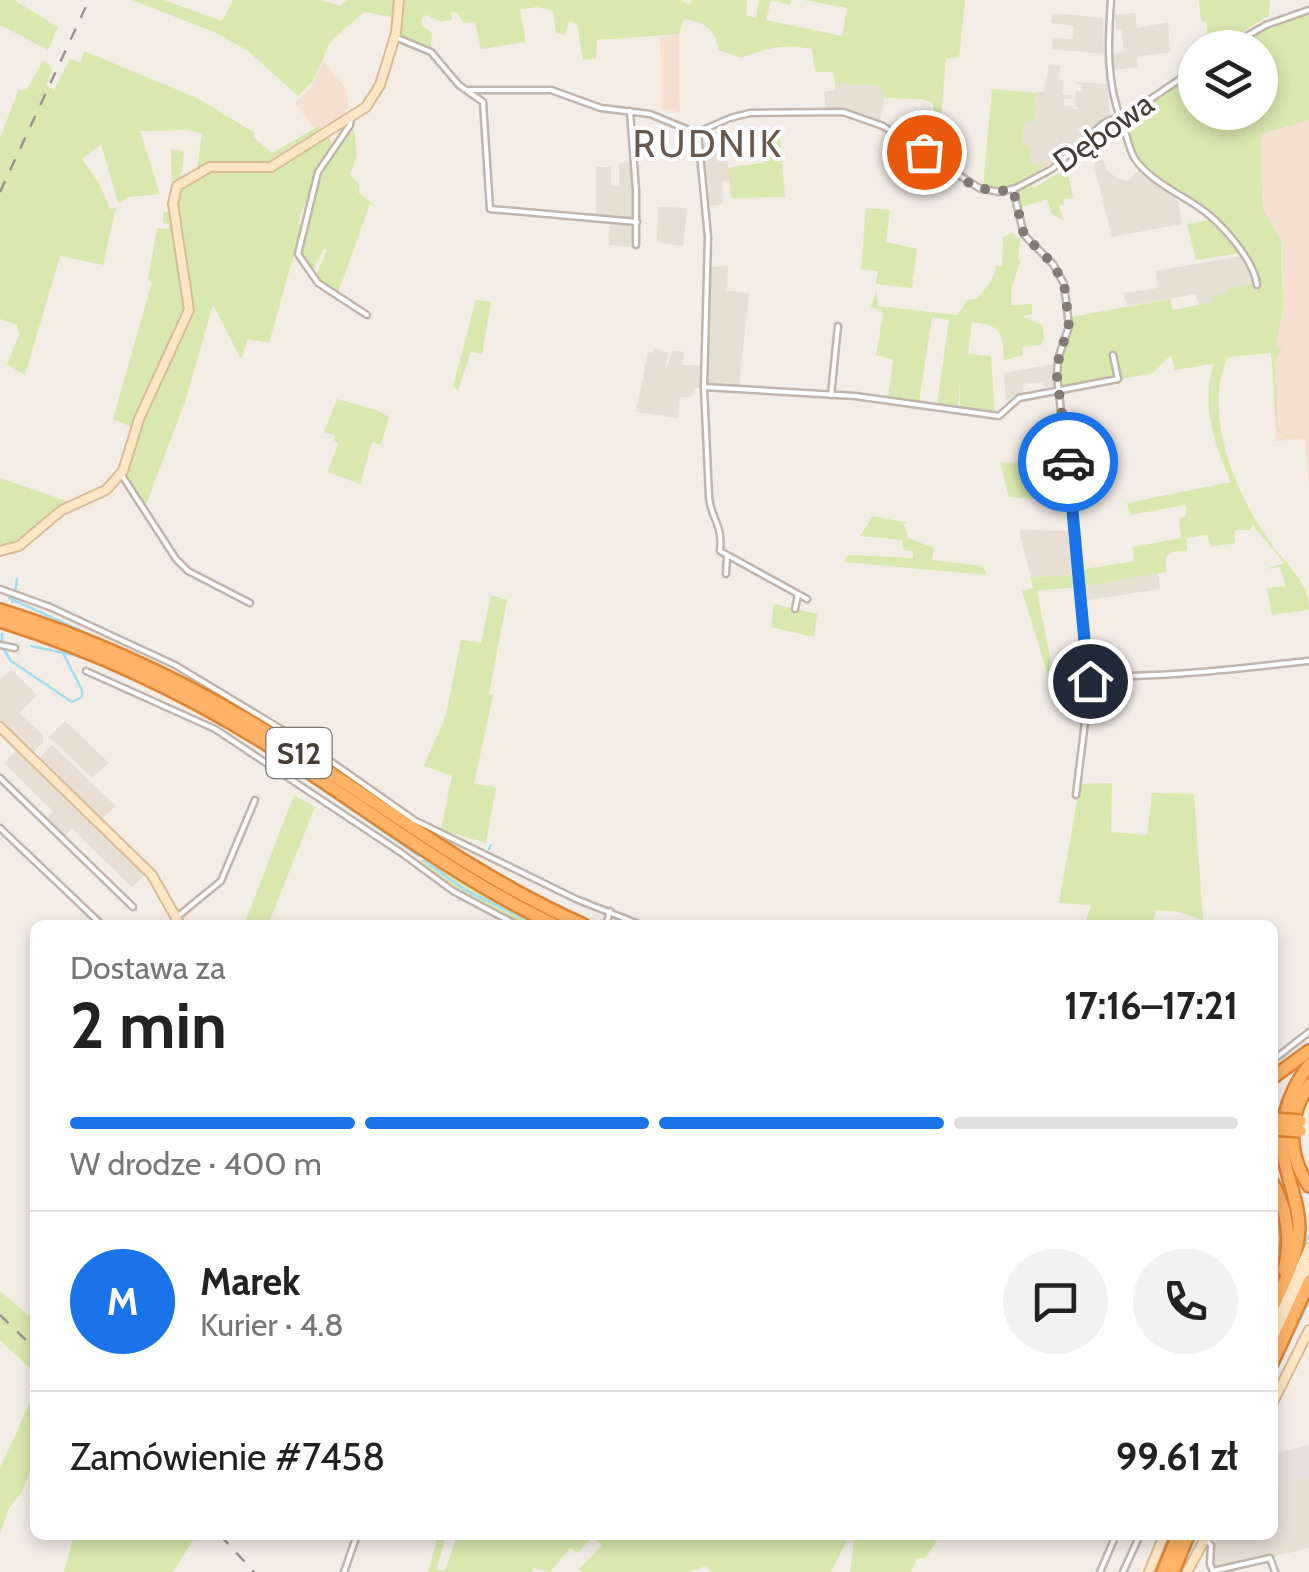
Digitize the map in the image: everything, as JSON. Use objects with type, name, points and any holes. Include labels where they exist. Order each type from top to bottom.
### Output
[{"type":"highway","name":"S12","points":[[0,610],[102,646],[204,695],[290,747],[443,850],[574,920]]},
{"type":"highway","name":"S12","points":[[0,622],[112,662],[220,716],[456,872],[546,920]]},
{"type":"highway","points":[[1278,1074],[1309,1051]]},
{"type":"highway","points":[[1279,1294],[1294,1257],[1299,1230],[1298,1210],[1283,1154],[1283,1126],[1291,1094],[1309,1065]]},
{"type":"highway","points":[[1309,1085],[1296,1108],[1292,1132],[1294,1157],[1309,1186]]},
{"type":"highway","points":[[1278,1124],[1304,1126]]},
{"type":"highway","points":[[1278,1194],[1288,1231],[1279,1294]]},
{"type":"highway","points":[[1278,1350],[1309,1282]]},
{"type":"highway","points":[[1296,1312],[1309,1291]]},
{"type":"highway","points":[[1163,1572],[1176,1540]]},
{"type":"highway","points":[[1172,1572],[1186,1540]]},
{"type":"street","points":[[0,551],[21,544],[62,510],[104,491],[121,474],[139,419],[188,310],[173,204],[175,189],[188,177],[210,168],[271,166],[350,117],[376,95],[395,37],[400,0]]},
{"type":"street","points":[[1110,0],[1110,72],[1118,116],[1136,160],[1212,218],[1245,257],[1257,285]]},
{"type":"street","points":[[1257,30],[1309,10]]},
{"type":"street","points":[[395,37],[431,52],[458,84],[484,105],[490,209],[637,222]]},
{"type":"street","name":"Dębowa","points":[[1013,189],[1059,164],[1104,123],[1136,109],[1178,80]]},
{"type":"street","points":[[468,90],[542,88],[602,108],[650,114],[698,133],[752,113],[839,111],[883,126],[986,191],[1013,189],[1024,235],[1053,264],[1064,284],[1069,323],[1058,362],[1059,390],[1086,658],[1091,673],[1076,795]]},
{"type":"street","points":[[630,111],[636,245]]},
{"type":"street","points":[[350,117],[351,124],[318,172],[298,254],[318,283],[367,316]]},
{"type":"street","points":[[698,133],[708,236],[704,387],[710,502],[722,532],[720,550],[806,599]]},
{"type":"street","points":[[831,395],[838,326]]},
{"type":"street","points":[[704,387],[831,395],[997,416],[1004,414],[1017,398],[1118,379],[1113,356]]},
{"type":"street","points":[[121,474],[176,559],[188,571],[250,604]]},
{"type":"street","points":[[726,574],[727,557]]},
{"type":"street","points":[[0,589],[58,610],[175,665],[306,744],[414,820],[576,899],[631,920]]},
{"type":"street","points":[[796,609],[798,595]]},
{"type":"street","points":[[0,645],[15,648]]},
{"type":"street","points":[[1091,673],[1145,674],[1309,662]]},
{"type":"street","points":[[86,670],[215,730],[400,852],[452,891],[507,920]]},
{"type":"street","points":[[0,727],[149,872],[164,891],[178,920]]},
{"type":"street","points":[[0,778],[133,907]]},
{"type":"street","points":[[179,920],[222,881],[255,800]]},
{"type":"street","points":[[0,828],[97,920]]},
{"type":"street","points":[[607,920],[610,911]]},
{"type":"street","points":[[1278,1057],[1309,1032]]},
{"type":"street","points":[[1278,1316],[1309,1248]]},
{"type":"street","points":[[1278,1333],[1309,1264]]},
{"type":"street","points":[[1278,1392],[1309,1330]]},
{"type":"street","points":[[344,1572],[355,1540]]},
{"type":"street","points":[[1100,1572],[1114,1540]]},
{"type":"street","points":[[1123,1572],[1138,1540]]},
{"type":"street","points":[[1149,1572],[1159,1540]]},
{"type":"street","points":[[1187,1572],[1204,1540]]},
{"type":"street","points":[[1208,1540],[1210,1570],[1220,1572],[1270,1558],[1275,1572]]},
{"type":"shaded area","points":[[1052,13],[1103,18],[1104,54],[1052,49],[1053,38],[1073,39],[1074,26],[1051,23]]},
{"type":"shaded area","points":[[1135,13],[1137,28],[1168,22],[1170,52],[1137,57],[1138,67],[1111,70],[1111,55],[1124,51],[1115,15]]},
{"type":"shaded area","points":[[679,34],[680,112],[662,109],[660,37]]},
{"type":"shaded area","points":[[323,61],[347,90],[349,105],[345,112],[349,116],[324,132],[319,126],[315,129],[295,103],[311,88]]},
{"type":"shaded area","points":[[1049,64],[1061,66],[1058,79],[1064,81],[1062,94],[1072,95],[1071,99],[1064,99],[1064,106],[1072,105],[1072,109],[1079,109],[1074,103],[1076,91],[1081,91],[1082,85],[1074,82],[1107,84],[1110,116],[1055,161],[1047,165],[1030,164],[1023,146],[1024,121],[1034,121],[1036,92],[1044,92]]},
{"type":"shaded area","points":[[835,83],[879,86],[884,98],[880,122],[838,108],[826,108],[824,92],[835,90]]},
{"type":"shaded area","points":[[1116,117],[1122,128],[1098,144],[1106,170],[1128,181],[1140,168],[1176,197],[1182,224],[1112,237],[1088,141]]},
{"type":"shaded area","points":[[1309,120],[1309,488],[1305,439],[1275,441],[1273,356],[1283,305],[1283,266],[1281,239],[1263,210],[1261,133]]},
{"type":"shaded area","points":[[722,126],[730,180],[722,182],[723,204],[710,206],[704,142]]},
{"type":"shaded area","points":[[633,162],[633,247],[609,245],[610,221],[596,215],[596,167],[611,167],[611,185],[619,186],[619,163]]},
{"type":"shaded area","points":[[658,207],[687,208],[683,246],[657,242]]},
{"type":"shaded area","points":[[1242,256],[1254,274],[1251,279],[1255,284],[1228,289],[1229,293],[1214,302],[1199,305],[1196,294],[1127,306],[1124,293],[1158,288],[1156,271]]},
{"type":"shaded area","points":[[728,266],[727,291],[749,293],[739,387],[707,383],[709,267]]},
{"type":"shaded area","points":[[654,348],[668,353],[665,373],[673,350],[684,352],[682,365],[703,366],[703,388],[695,388],[691,397],[680,397],[678,418],[636,412],[648,352],[653,353]]},
{"type":"shaded area","points":[[1054,364],[1057,385],[1023,384],[1024,394],[1006,401],[1004,373]]},
{"type":"shaded area","points":[[1019,530],[1072,531],[1077,575],[1031,577]]},
{"type":"shaded area","points":[[1158,573],[1160,589],[1083,601],[1081,587]]},
{"type":"shaded area","points":[[11,669],[37,695],[19,713],[43,735],[43,742],[34,751],[0,723],[0,680]]},
{"type":"shaded area","points":[[65,721],[109,763],[92,778],[49,737]]},
{"type":"shaded area","points":[[52,745],[116,806],[101,819],[39,759]]},
{"type":"shaded area","points":[[18,749],[146,874],[132,887],[72,829],[63,837],[45,820],[53,811],[4,763]]},
{"type":"shaded area","points":[[1309,1445],[1309,1476],[1278,1485],[1278,1453]]},
{"type":"shaded area","points":[[1309,1476],[1309,1548],[1218,1570],[1212,1567],[1216,1540],[1278,1540],[1278,1485]]},
{"type":"green space","points":[[0,0],[14,0],[58,27],[48,50],[0,25]]},
{"type":"green space","points":[[132,0],[164,0],[222,21],[233,0],[320,0],[341,6],[346,0],[681,0],[690,5],[692,0],[747,0],[746,15],[756,18],[759,0],[771,0],[766,20],[842,36],[847,8],[804,0],[965,0],[959,58],[946,58],[941,119],[955,156],[951,165],[934,126],[933,103],[884,98],[878,86],[835,83],[833,72],[815,72],[812,49],[776,47],[741,58],[719,50],[708,28],[684,19],[679,34],[597,40],[596,59],[583,60],[577,24],[569,21],[565,35],[556,33],[553,11],[537,7],[520,10],[526,42],[481,49],[475,22],[464,23],[457,12],[451,13],[452,20],[441,22],[427,15],[422,18],[422,25],[432,33],[431,48],[394,34],[396,18],[364,12],[331,41],[313,81],[298,96],[248,51],[214,32]]},
{"type":"green space","points":[[1199,0],[1270,0],[1269,16],[1245,30],[1207,30],[1206,22],[1201,21]]},
{"type":"green space","points":[[1298,12],[1309,12],[1309,120],[1278,129],[1278,30],[1256,30]]},
{"type":"green space","points":[[84,51],[197,98],[255,133],[253,137],[272,153],[319,126],[332,141],[300,215],[302,225],[269,343],[248,339],[241,359],[213,305],[185,402],[143,512],[119,473],[134,428],[113,419],[152,282],[148,280],[157,228],[169,229],[169,224],[163,223],[163,212],[172,211],[171,149],[184,151],[181,178],[197,169],[202,134],[188,130],[140,131],[160,194],[129,197],[118,203],[101,144],[82,159],[99,183],[110,209],[116,207],[103,265],[60,256],[25,375],[7,364],[19,335],[17,325],[0,319],[0,138],[18,91],[28,88],[43,60],[52,72],[46,85],[54,90],[70,59],[81,63]]},
{"type":"green space","points":[[1178,80],[1178,130],[1275,130],[1261,134],[1263,210],[1281,239],[1283,305],[1276,346],[1282,349],[1275,360],[1278,428],[1283,436],[1277,430],[1271,353],[1228,357],[1219,404],[1221,429],[1236,479],[1259,525],[1302,583],[1309,610],[1272,615],[1267,588],[1286,586],[1280,567],[1266,569],[1284,563],[1252,524],[1250,530],[1234,530],[1235,543],[1211,547],[1207,535],[1186,538],[1187,551],[1166,556],[1166,572],[1081,587],[1079,570],[1134,561],[1133,547],[1181,538],[1179,518],[1186,516],[1186,505],[1130,515],[1127,503],[1231,482],[1211,424],[1213,364],[1175,370],[1171,355],[1153,373],[1061,391],[1058,368],[1071,317],[1170,299],[1173,310],[1213,302],[1213,296],[1228,293],[1228,289],[1255,284],[1257,294],[1254,271],[1244,250],[1145,171],[1132,154],[1121,116]]},
{"type":"green space","points":[[992,89],[1036,93],[1034,121],[1024,122],[1023,146],[1030,147],[1030,164],[1047,165],[1001,189],[983,187]]},
{"type":"green space","points":[[354,129],[357,156],[350,174],[359,185],[359,193],[376,206],[370,204],[338,293],[315,278],[327,250],[323,249],[313,272],[299,254],[324,172]]},
{"type":"green space","points":[[780,138],[785,197],[731,198],[728,168],[765,162],[764,140]]},
{"type":"green space","points":[[1067,168],[1073,198],[1063,199],[1064,204],[1059,206],[1064,221],[1051,213],[1047,199],[1019,208],[1016,191],[1030,184],[1034,188]]},
{"type":"green space","points":[[866,208],[890,210],[886,242],[917,249],[912,288],[876,284],[878,271],[861,269]]},
{"type":"green space","points":[[1209,220],[1240,253],[1196,260],[1187,224]]},
{"type":"green space","points":[[1012,233],[1020,239],[1020,261],[1011,305],[1032,304],[1032,314],[1022,316],[1042,325],[1044,337],[1041,345],[1022,347],[1023,355],[1004,360],[999,332],[972,322],[968,354],[991,356],[995,415],[960,409],[960,381],[958,409],[937,405],[949,320],[932,317],[919,402],[888,399],[893,360],[876,355],[883,315],[881,310],[871,307],[876,291],[878,306],[958,315],[967,300],[977,299],[986,288],[996,266],[1002,266],[1003,237]]},
{"type":"green space","points":[[476,300],[491,302],[482,354],[471,352],[458,390],[453,386]]},
{"type":"green space","points":[[337,399],[389,417],[381,445],[372,442],[360,484],[328,472],[338,444],[335,435],[324,432]]},
{"type":"green space","points":[[1000,462],[1065,463],[1067,501],[1009,497]]},
{"type":"green space","points":[[0,478],[69,502],[24,539],[0,548]]},
{"type":"green space","points":[[873,516],[908,523],[904,524],[908,538],[934,548],[932,560],[983,566],[987,575],[844,562],[848,555],[913,558],[913,551],[904,550],[902,540],[860,536]]},
{"type":"green space","points":[[1077,575],[1078,587],[1037,591],[1055,683],[1050,682],[1022,591],[1033,588],[1031,577]]},
{"type":"green space","points":[[491,595],[507,600],[474,784],[496,787],[486,843],[441,830],[452,776],[424,766],[446,715],[461,640],[481,643]]},
{"type":"green space","points":[[774,604],[817,614],[814,637],[771,627]]},
{"type":"green space","points":[[1112,783],[1111,832],[1147,835],[1152,793],[1194,794],[1203,920],[1180,912],[1156,910],[1153,920],[1086,920],[1091,905],[1059,903],[1080,784]]},
{"type":"green space","points":[[294,795],[315,807],[270,920],[246,920]]},
{"type":"green space","points":[[426,857],[535,920],[510,920],[461,895],[422,867],[421,861]]},
{"type":"green space","points":[[0,1291],[30,1317],[30,1368],[0,1340]]},
{"type":"green space","points":[[30,1403],[30,1472],[22,1492],[9,1508],[0,1534],[0,1468]]},
{"type":"green space","points":[[73,1540],[193,1540],[173,1572],[64,1572]]},
{"type":"green space","points":[[437,1540],[445,1540],[437,1569],[445,1571],[455,1540],[589,1540],[578,1553],[570,1548],[550,1572],[534,1568],[531,1572],[428,1572]]},
{"type":"green space","points":[[596,1540],[847,1540],[831,1572],[711,1572],[706,1566],[688,1572],[579,1569],[602,1545]]},
{"type":"green space","points":[[937,1540],[926,1558],[917,1558],[911,1572],[850,1572],[854,1541]]},
{"type":"waterway","points":[[1147,98],[1174,80]]},
{"type":"waterway","points":[[15,592],[17,579]]},
{"type":"waterway","points":[[12,602],[14,597]]},
{"type":"waterway","points":[[9,598],[88,634]]},
{"type":"waterway","points":[[2,634],[2,643]]},
{"type":"waterway","points":[[31,646],[83,657],[111,668]]},
{"type":"waterway","points":[[3,648],[11,661],[72,702],[82,697],[82,690],[63,653]]},
{"type":"waterway","points":[[163,693],[214,720]]},
{"type":"waterway","points":[[259,746],[419,856]]},
{"type":"waterway","points":[[489,849],[491,845]]},
{"type":"waterway","points":[[457,850],[532,893]]},
{"type":"waterway","points":[[424,860],[465,890],[528,920]]},
{"type":"waterway","points":[[1282,1058],[1309,1036]]},
{"type":"waterway","points":[[1278,1066],[1309,1043]]},
{"type":"waterway","points":[[1301,1251],[1309,1235]]},
{"type":"waterway","points":[[1278,1277],[1280,1272]]},
{"type":"waterway","points":[[1278,1366],[1309,1301]]},
{"type":"waterway","points":[[1180,1572],[1195,1540]]},
{"type":"waterway","points":[[1157,1572],[1166,1550]]},
{"type":"railway","points":[[0,192],[89,0]]},
{"type":"railway","points":[[0,1315],[30,1344]]},
{"type":"railway","points":[[225,1540],[254,1572]]},
{"type":"way so far","points":[[924,152],[979,188],[992,192],[1013,189],[1024,235],[1061,276],[1069,323],[1057,376],[1068,462]]},
{"type":"district","name":"RUDNIK","points":[[708,143]]},
{"type":"route","points":[[1068,462],[1090,681]]}]
